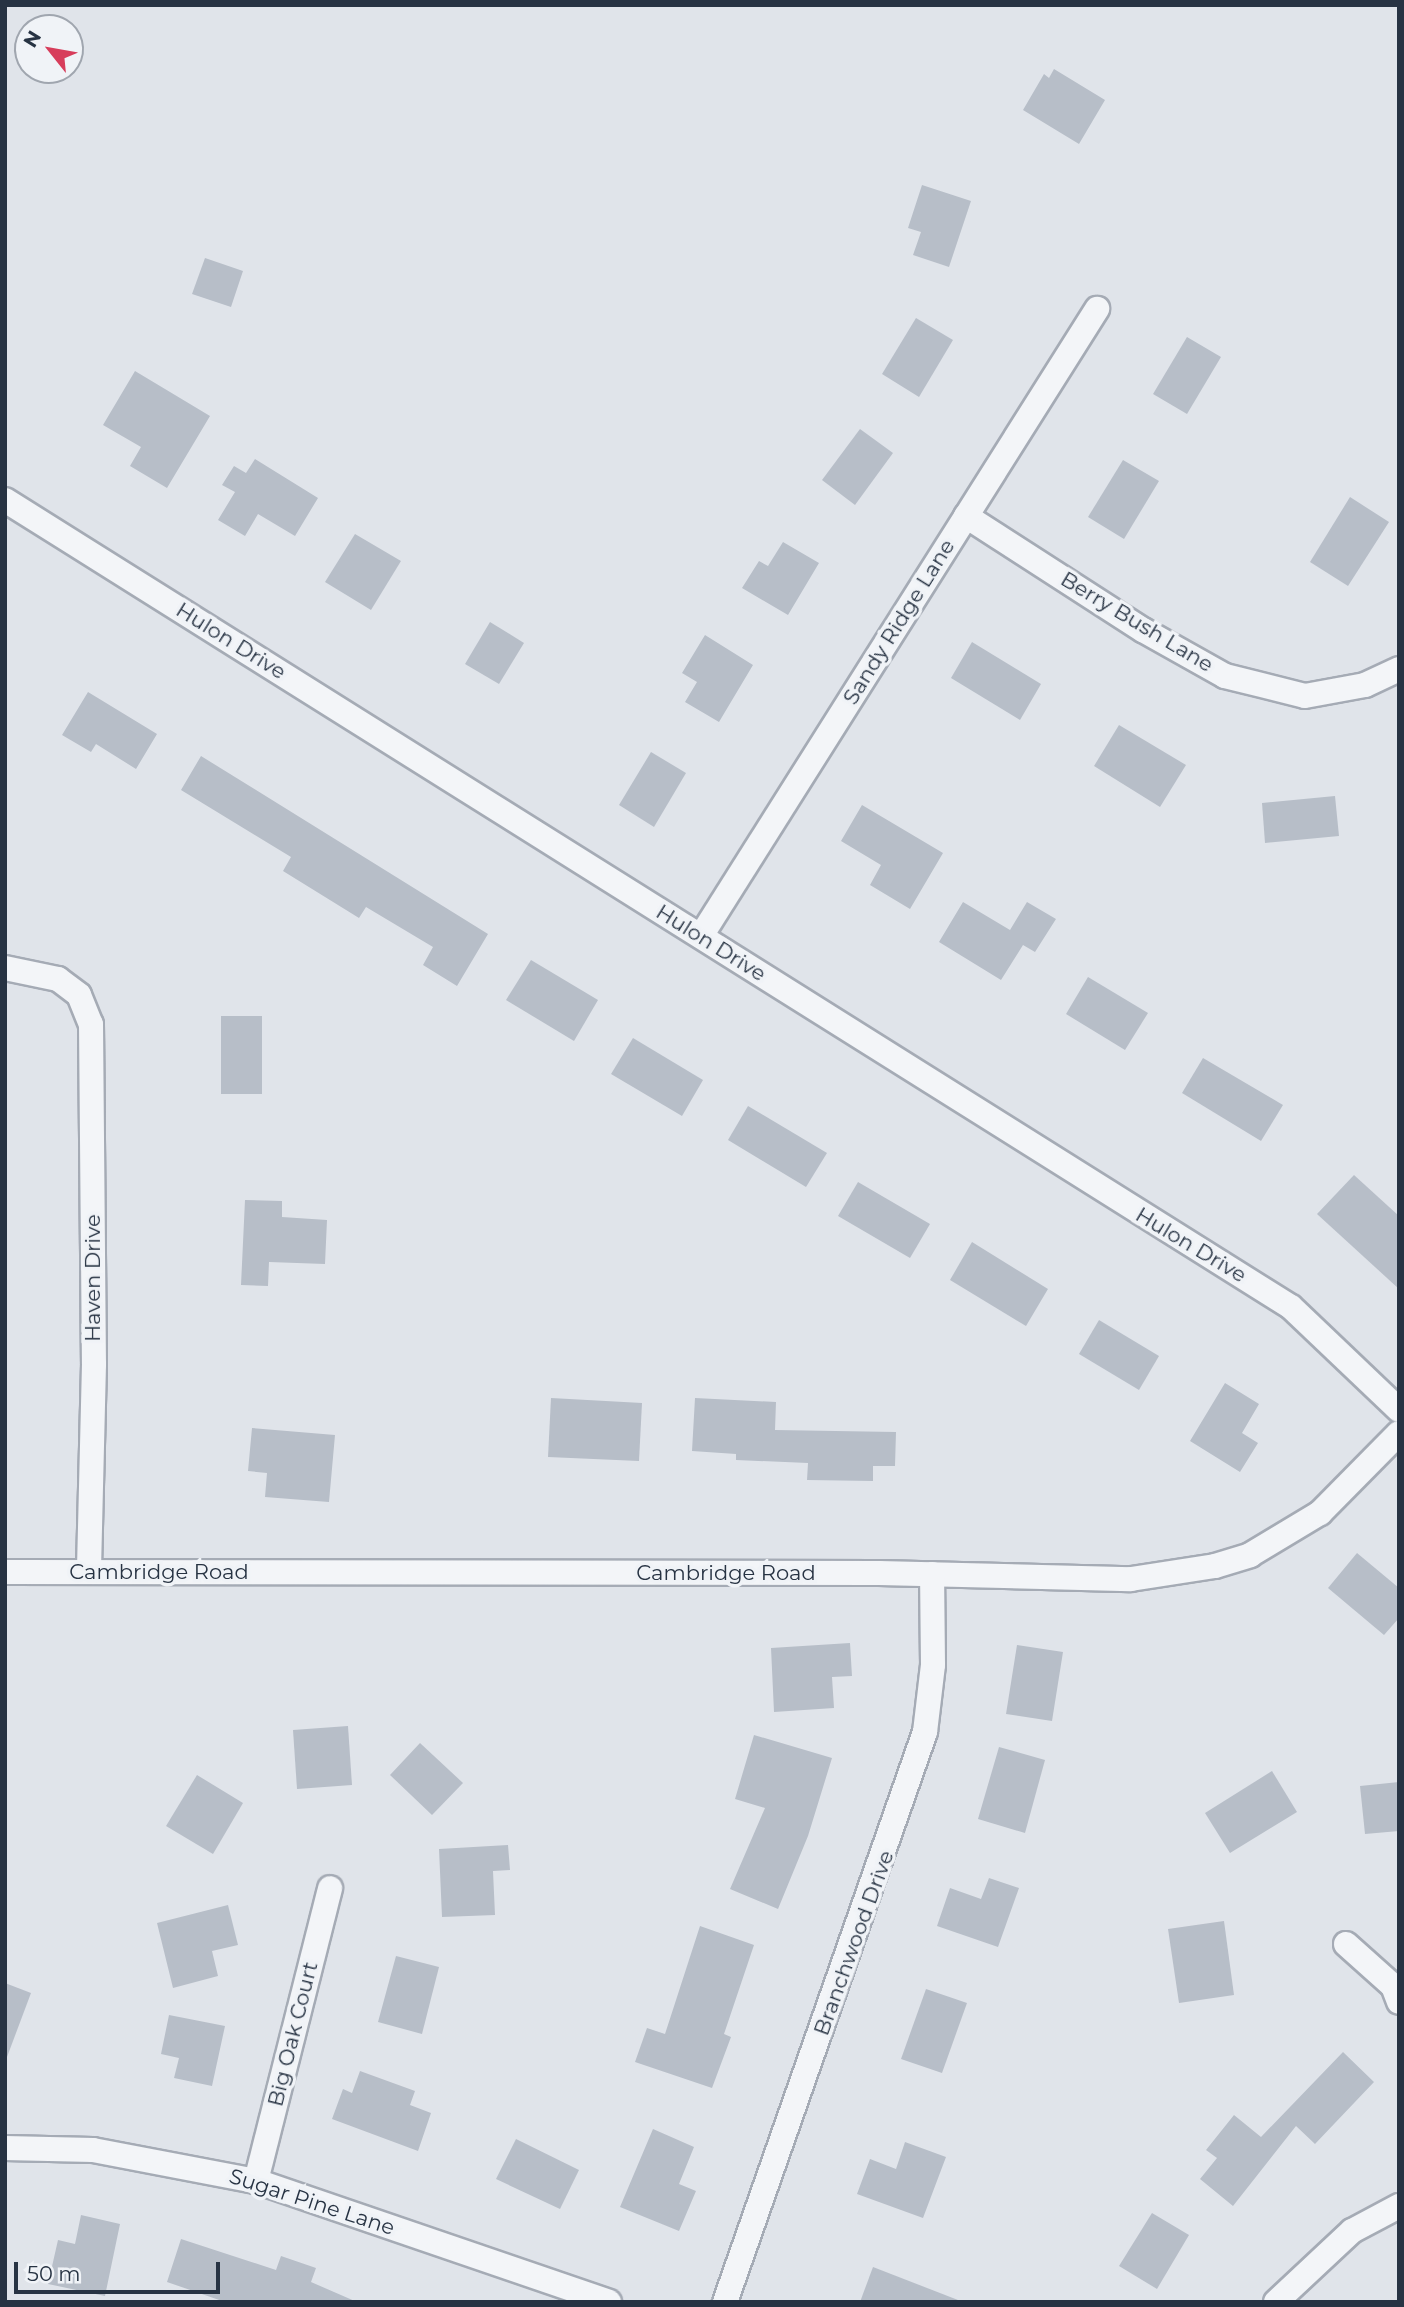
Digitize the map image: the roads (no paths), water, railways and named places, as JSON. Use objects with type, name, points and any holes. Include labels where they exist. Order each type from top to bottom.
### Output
[{"type":"street","name":"Sandy Ridge Lane","points":[[701,936],[1097,309]]},
{"type":"street","name":"Hulon Drive","points":[[5,500],[1291,1307],[1399,1409]]},
{"type":"street","name":"Berry Bush Lane","points":[[966,516],[1143,630],[1225,676],[1305,696],[1365,685],[1399,669]]},
{"type":"street","name":"Haven Drive","points":[[5,968],[41,972],[73,989],[91,1024],[93,1098],[89,1572]]},
{"type":"street","name":"Cambridge Road","points":[[5,1572],[932,1574],[1131,1579],[1215,1566],[1250,1555],[1320,1513],[1399,1433]]},
{"type":"street","name":"Branchwood Drive","points":[[725,2302],[925,1732],[933,1665],[932,1574]]},
{"type":"street","name":"Big Oak Court","points":[[257,2181],[330,1888]]},
{"type":"street","points":[[1346,1944],[1393,1986],[1399,2002]]},
{"type":"street","name":"Sugar Pine Lane","points":[[5,2148],[93,2150],[257,2181],[609,2302]]},
{"type":"street","points":[[1276,2302],[1293,2281],[1352,2231],[1399,2206]]}]
